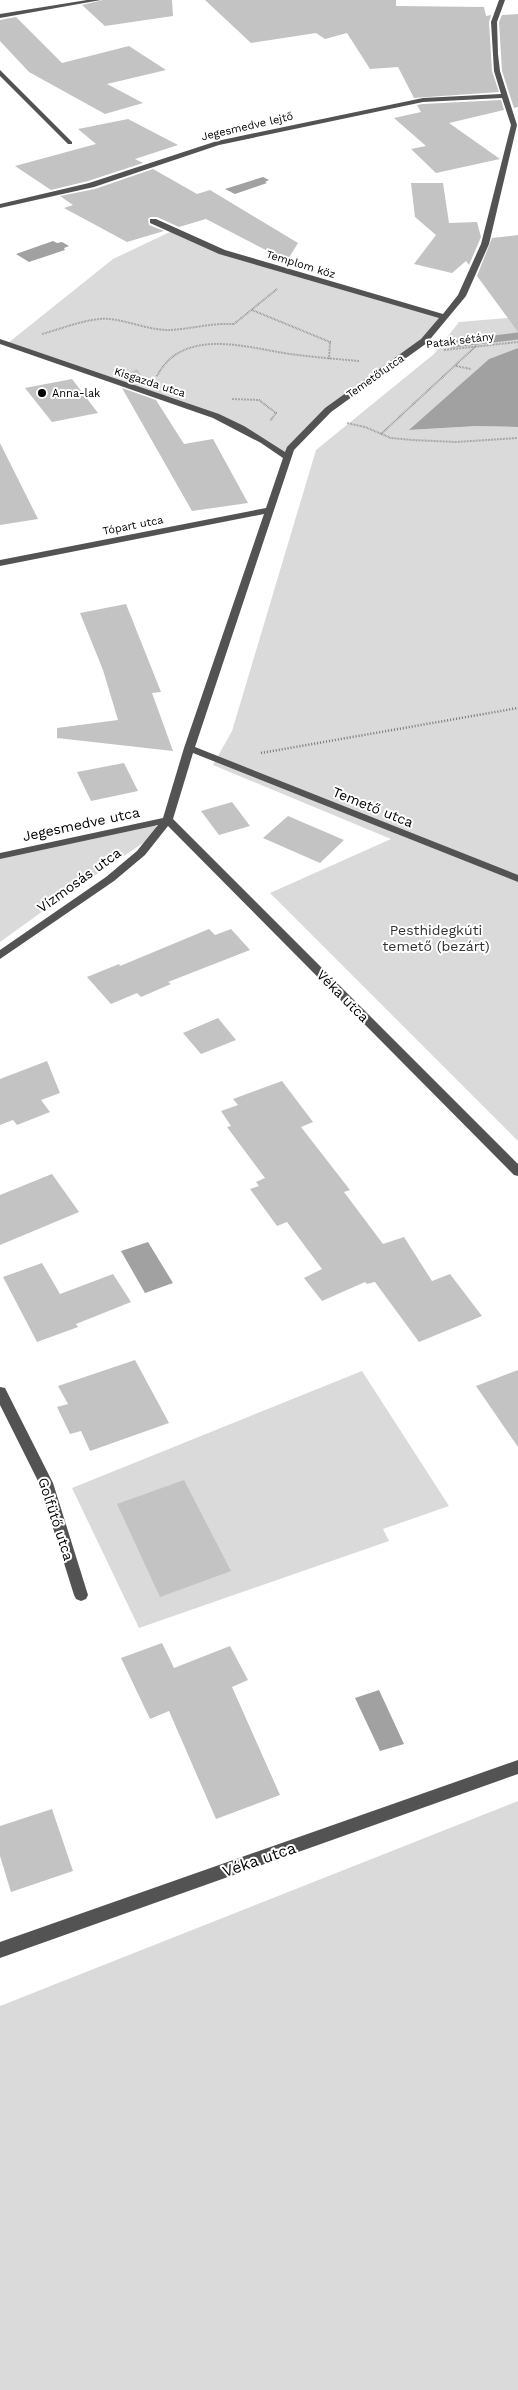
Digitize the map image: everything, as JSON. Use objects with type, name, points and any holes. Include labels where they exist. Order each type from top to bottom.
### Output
[{"type":"street","points":[[0,16],[98,0]]},
{"type":"street","name":"Temető utca","points":[[168,820],[189,748],[271,510],[290,449],[321,417],[424,341],[462,296],[485,244],[516,127],[504,96],[496,62],[494,22],[502,0]]},
{"type":"street","points":[[0,72],[70,143]]},
{"type":"street","name":"Jegesmedve lejtő","points":[[0,206],[84,186],[217,142],[423,100],[504,96]]},
{"type":"street","name":"Templom köz","points":[[153,221],[222,252],[422,312],[446,316]]},
{"type":"street","name":"Kisgazda utca","points":[[4,342],[64,365],[197,409],[232,424],[286,457]]},
{"type":"street","name":"Tópart utca","points":[[0,563],[271,510]]},
{"type":"street","name":"Temető utca","points":[[189,748],[518,879]]},
{"type":"street","name":"Jegesmedve utca","points":[[0,856],[168,820]]},
{"type":"street","name":"Vízmosás utca","points":[[0,955],[110,879],[141,853],[168,820]]},
{"type":"street","name":"Véka utca","points":[[168,820],[518,1172]]},
{"type":"street","name":"Golfütő utca","points":[[0,1392],[46,1484],[81,1595]]},
{"type":"street","name":"Véka utca","points":[[0,1950],[518,1768]]},
{"type":"path","points":[[4,342],[99,319],[110,319],[142,328],[170,330],[213,323],[234,324],[269,294],[298,275]]},
{"type":"path","points":[[252,310],[330,342],[329,359]]},
{"type":"path","name":"Patak sétány","points":[[404,356],[518,342]]},
{"type":"path","points":[[150,394],[162,366],[172,356],[206,344],[237,343],[281,353],[362,361]]},
{"type":"path","points":[[381,434],[476,346]]},
{"type":"path","points":[[456,366],[471,369]]},
{"type":"path","points":[[321,417],[365,427],[391,438],[448,442],[518,438]]},
{"type":"path","points":[[218,760],[518,708]]},
{"type":"green space","points":[[172,231],[222,252],[446,317],[435,329],[328,410],[286,457],[232,424],[8,343],[113,259]]},
{"type":"green space","name":"Pesthidegkúti temető (bezárt)","points":[[518,317],[518,348],[489,359],[410,430],[477,426],[518,427],[518,1141],[270,893],[391,839],[213,765],[232,731],[316,450],[434,354],[459,322]]},
{"type":"green space","points":[[141,823],[155,825],[158,829],[152,837],[0,942],[0,856]]},
{"type":"green space","points":[[362,1371],[449,1506],[383,1529],[389,1541],[139,1628],[72,1488]]},
{"type":"green space","points":[[518,1801],[518,2390],[0,2390],[0,2006]]},
{"type":"shaded area","points":[[263,177],[269,180],[265,182],[267,183],[235,194],[225,189]]},
{"type":"shaded area","points":[[53,241],[57,243],[62,242],[69,246],[64,248],[65,250],[29,262],[16,254]]},
{"type":"shaded area","points":[[518,348],[518,427],[477,426],[409,430],[489,359]]},
{"type":"shaded area","points":[[148,1242],[173,1283],[145,1293],[121,1251]]},
{"type":"shaded area","points":[[379,1690],[404,1744],[380,1751],[355,1698]]},
{"type":"building","points":[[103,0],[172,0],[173,16],[105,26],[82,5]]},
{"type":"building","points":[[205,0],[396,0],[396,6],[484,7],[486,16],[491,15],[489,22],[492,71],[499,92],[414,98],[398,67],[370,69],[347,33],[325,39],[316,33],[251,43]]},
{"type":"building","points":[[518,14],[518,107],[514,108],[502,71],[499,22],[502,15]]},
{"type":"building","points":[[16,17],[62,63],[129,46],[166,70],[107,84],[143,103],[105,114],[29,72],[0,41],[0,20]]},
{"type":"building","points":[[501,100],[504,110],[449,123],[500,159],[436,173],[411,149],[426,146],[394,118],[421,112],[417,105]]},
{"type":"building","points":[[128,119],[178,145],[135,159],[143,163],[88,181],[51,190],[15,166],[96,144],[78,129]]},
{"type":"building","points":[[153,169],[197,194],[210,190],[298,243],[287,261],[206,219],[179,227],[157,217],[150,217],[148,219],[149,225],[164,231],[127,242],[64,208],[73,205],[60,196],[95,189]]},
{"type":"building","points":[[411,183],[443,183],[449,223],[477,222],[481,237],[469,265],[466,261],[452,273],[414,264],[436,235],[415,217]]},
{"type":"building","points":[[518,235],[518,332],[477,276],[492,238]]},
{"type":"building","points":[[137,369],[149,388],[120,378]]},
{"type":"building","points":[[72,379],[98,413],[52,422],[25,388]]},
{"type":"building","points":[[122,388],[156,400],[184,444],[213,439],[248,503],[192,511]]},
{"type":"building","points":[[0,443],[38,519],[0,525]]},
{"type":"building","points":[[126,604],[161,692],[152,693],[173,751],[57,738],[57,728],[118,720],[103,670],[80,613]]},
{"type":"building","points":[[124,763],[138,791],[91,801],[77,772]]},
{"type":"building","points":[[232,802],[250,826],[219,835],[201,811]]},
{"type":"building","points":[[288,816],[344,840],[320,863],[263,838]]},
{"type":"building","points":[[209,929],[215,935],[231,929],[250,950],[168,982],[171,984],[141,997],[137,993],[111,1004],[87,977],[119,964],[120,966]]},
{"type":"building","points":[[218,1018],[236,1040],[201,1054],[183,1033]]},
{"type":"building","points":[[47,1061],[60,1093],[41,1100],[50,1112],[17,1125],[13,1120],[0,1125],[0,1079]]},
{"type":"building","points":[[282,1081],[313,1122],[301,1127],[350,1190],[344,1192],[383,1244],[404,1237],[432,1281],[450,1274],[482,1316],[419,1342],[375,1282],[367,1284],[365,1282],[322,1301],[304,1278],[322,1269],[287,1222],[277,1226],[250,1189],[259,1186],[256,1182],[265,1178],[227,1127],[231,1126],[221,1111],[238,1105],[233,1099]]},
{"type":"building","points":[[52,1174],[79,1212],[0,1245],[0,1195]]},
{"type":"building","points":[[42,1263],[60,1294],[113,1274],[131,1302],[76,1324],[78,1327],[37,1342],[3,1277]]},
{"type":"building","points":[[135,1360],[169,1423],[90,1451],[81,1431],[70,1434],[57,1407],[68,1404],[58,1386]]},
{"type":"building","points":[[518,1370],[518,1447],[476,1386]]},
{"type":"building","points":[[184,1480],[231,1571],[160,1597],[117,1504]]},
{"type":"building","points":[[162,1643],[174,1668],[230,1646],[248,1680],[232,1687],[280,1795],[216,1819],[169,1711],[150,1719],[121,1658]]},
{"type":"building","points":[[52,1809],[73,1871],[11,1892],[0,1856],[0,1826]]},
{"type":"waterway","points":[[453,344],[518,336]]},
{"type":"place","name":"Anna-lak","points":[[42,393]]}]
